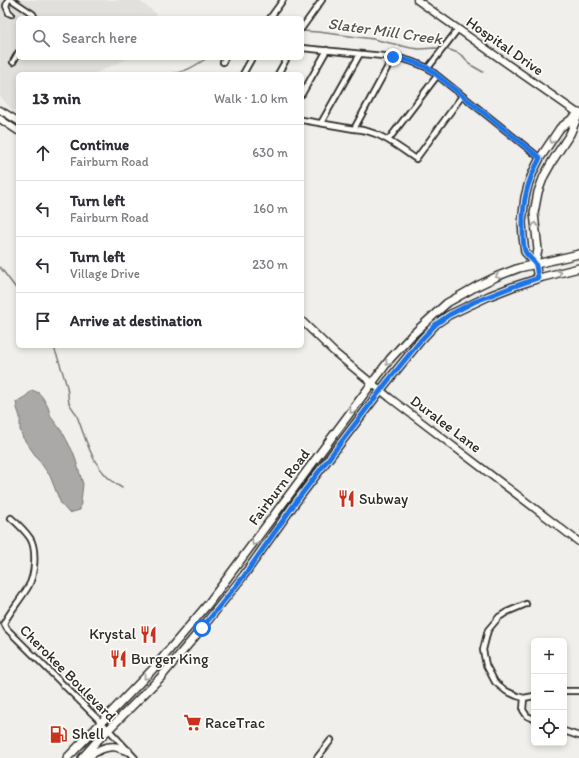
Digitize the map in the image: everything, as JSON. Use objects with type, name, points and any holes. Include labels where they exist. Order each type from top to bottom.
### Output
[{"type":"main road","points":[[535,263],[525,252],[523,237],[522,222],[525,197],[529,182],[540,158],[560,128],[579,113]]},
{"type":"main road","points":[[538,278],[535,263],[538,250],[534,213],[538,192],[552,160],[570,134],[579,113]]},
{"type":"main road","name":"Fairburn Road","points":[[67,758],[153,669],[203,610],[390,359],[404,343],[447,303],[477,286],[519,268],[535,263],[579,254]]},
{"type":"main road","name":"Fairburn Road","points":[[83,758],[98,740],[161,677],[240,581],[298,499],[380,390],[436,324],[449,315],[489,296],[538,278],[579,268]]},
{"type":"main road","points":[[83,758],[109,747],[116,747],[128,751]]},
{"type":"street","points":[[8,0],[6,6],[11,14]]},
{"type":"street","points":[[12,0],[34,16]]},
{"type":"street","points":[[271,16],[283,0]]},
{"type":"street","points":[[304,25],[322,0]]},
{"type":"street","name":"Hospital Drive","points":[[417,0],[579,113]]},
{"type":"street","points":[[428,68],[458,29]]},
{"type":"street","points":[[304,48],[393,57],[418,63],[428,68],[540,158]]},
{"type":"street","points":[[304,90],[327,50]]},
{"type":"street","points":[[321,123],[360,54]]},
{"type":"street","points":[[13,62],[16,57]]},
{"type":"street","points":[[354,129],[393,57]]},
{"type":"street","points":[[245,72],[251,60]]},
{"type":"street","points":[[279,72],[286,60]]},
{"type":"street","points":[[389,139],[437,76]]},
{"type":"street","points":[[304,120],[354,129],[363,129],[389,139],[416,159],[462,96]]},
{"type":"street","points":[[0,110],[16,120]]},
{"type":"street","points":[[0,119],[16,130]]},
{"type":"street","name":"Duralee Lane","points":[[304,323],[334,352],[372,384],[579,542]]},
{"type":"street","name":"Cherokee Boulevard","points":[[10,518],[19,525],[31,540],[34,552],[34,572],[29,586],[4,623],[7,629],[109,730],[135,758]]},
{"type":"street","points":[[526,604],[507,612],[500,617],[488,630],[483,650],[486,665],[495,682],[518,696],[524,698],[531,697]]},
{"type":"street","points":[[567,692],[579,691]]},
{"type":"street","points":[[524,698],[523,710],[527,716],[531,718]]},
{"type":"street","points":[[567,732],[579,736]]},
{"type":"street","points":[[317,758],[331,740]]},
{"type":"shaded area","points":[[0,0],[138,0],[157,14],[156,16],[16,16],[16,60],[125,60],[98,72],[16,72],[16,109],[13,111],[0,96]]},
{"type":"shaded area","points":[[32,390],[39,393],[43,398],[51,417],[63,433],[74,454],[83,484],[80,510],[69,513],[61,504],[50,476],[23,438],[20,430],[20,417],[16,402]]},
{"type":"waterway","name":"Slater Mill Creek","points":[[304,31],[373,39],[411,48],[435,48],[450,50],[458,53],[464,57],[469,64],[483,72]]},
{"type":"waterway","name":"Slater Mill Creek","points":[[179,72],[184,71],[204,60]]},
{"type":"waterway","points":[[0,267],[16,288]]},
{"type":"waterway","points":[[54,348],[67,387],[69,403],[77,416],[88,447],[104,474],[122,488]]},
{"type":"tunnel","points":[[11,14],[16,17]]},
{"type":"place","name":"Subway","points":[[346,499]]},
{"type":"place","name":"Krystal","points":[[149,634]]},
{"type":"place","name":"Burger King","points":[[118,659]]},
{"type":"place","name":"RaceTrac","points":[[192,723]]},
{"type":"place","name":"Shell","points":[[59,734]]},
{"type":"route","points":[[202,628],[244,576],[298,499],[387,382],[436,324],[449,315],[474,302],[538,278],[535,263],[525,252],[522,222],[523,208],[529,182],[540,158],[428,68],[418,63],[393,57]]}]
